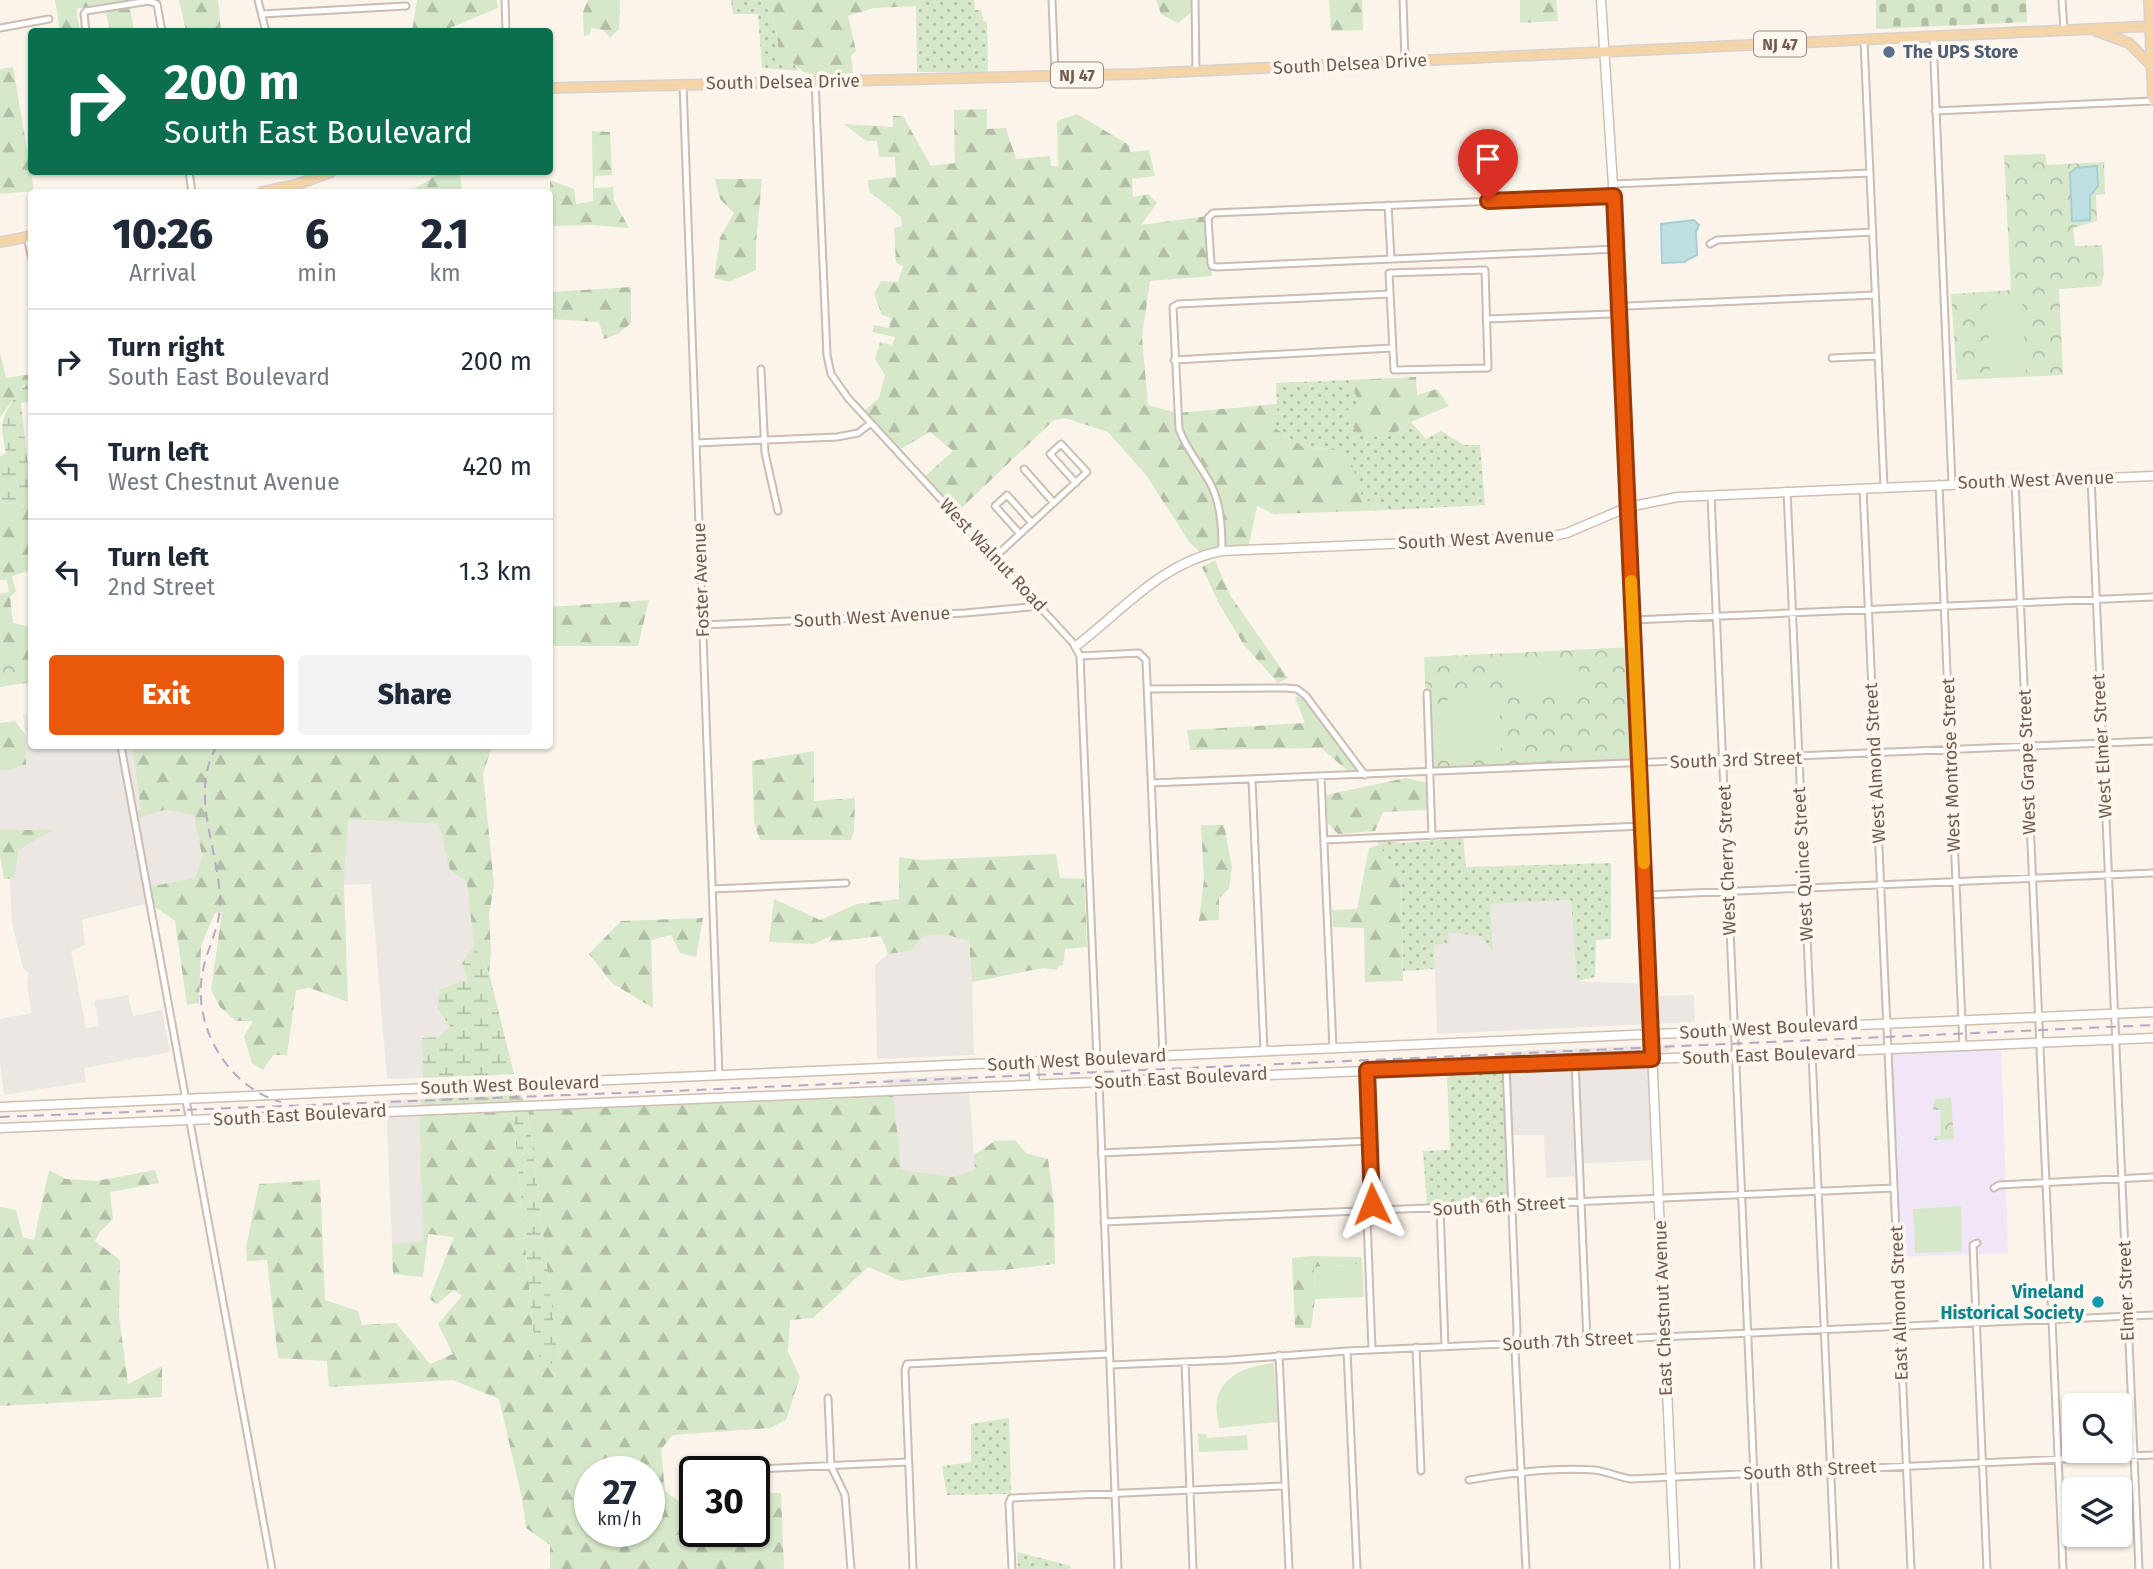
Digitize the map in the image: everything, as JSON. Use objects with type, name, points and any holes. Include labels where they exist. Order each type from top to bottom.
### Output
[{"type":"main road","name":"East Chestnut Avenue","points":[[1601,0],[1614,184],[1675,1569]]},
{"type":"main road","points":[[2149,0],[2153,100]]},
{"type":"main road","name":"South Delsea Drive","points":[[553,88],[1196,71],[2151,26]]},
{"type":"main road","points":[[2091,29],[2123,40],[2151,65]]},
{"type":"main road","points":[[271,189],[308,176]]},
{"type":"main road","points":[[0,242],[28,237]]},
{"type":"main road","name":"South West Avenue","points":[[1076,646],[1161,575],[1180,565],[1222,551],[1549,537],[1567,533],[1628,507],[1659,499],[2153,476]]},
{"type":"main road","name":"South West Boulevard","points":[[0,1107],[2153,1012]]},
{"type":"main road","name":"South East Boulevard","points":[[0,1128],[2153,1038]]},
{"type":"main road","points":[[1034,1062],[1035,1084]]},
{"type":"street","points":[[258,0],[266,28]]},
{"type":"street","points":[[505,0],[506,28]]},
{"type":"street","points":[[1052,0],[1055,75]]},
{"type":"street","points":[[1195,0],[1196,71]]},
{"type":"street","points":[[1403,0],[1405,61]]},
{"type":"street","points":[[2062,0],[2064,30]]},
{"type":"street","points":[[85,28],[83,14],[86,11],[149,1],[156,3],[161,28]]},
{"type":"street","points":[[261,13],[405,6]]},
{"type":"street","points":[[0,28],[49,19]]},
{"type":"street","points":[[1933,38],[1952,484]]},
{"type":"street","points":[[1864,41],[1884,487]]},
{"type":"street","name":"West Walnut Road","points":[[815,81],[828,363],[835,383],[1041,606],[1076,646],[1080,656],[1097,1060]]},
{"type":"street","name":"Foster Avenue","points":[[683,84],[719,1076]]},
{"type":"street","points":[[1936,111],[2153,100]]},
{"type":"street","points":[[1614,184],[1870,173]]},
{"type":"street","points":[[1614,196],[1230,212],[1213,214],[1208,218],[1211,263],[1217,267],[1617,249]]},
{"type":"street","points":[[1388,205],[1391,258]]},
{"type":"street","points":[[1710,244],[1717,240],[1873,232]]},
{"type":"street","points":[[1485,270],[1488,368],[1394,370],[1390,294],[1388,273],[1485,270]]},
{"type":"street","points":[[1222,551],[1217,497],[1179,429],[1172,307],[1178,304],[1390,294]]},
{"type":"street","points":[[1486,319],[1611,314],[1627,306],[1875,295]]},
{"type":"street","points":[[1174,360],[1392,348]]},
{"type":"street","points":[[1832,358],[1878,356]]},
{"type":"street","points":[[761,369],[764,440],[778,511]]},
{"type":"street","points":[[696,443],[848,436],[858,433],[871,423]]},
{"type":"street","points":[[995,557],[1087,472],[1061,444],[1050,454],[1076,482]]},
{"type":"street","points":[[1024,469],[1054,503]]},
{"type":"street","name":"West Elmer Street","points":[[2091,478],[2114,1014]]},
{"type":"street","name":"West Grape Street","points":[[2015,481],[2063,1569]]},
{"type":"street","name":"West Montrose Street","points":[[1939,484],[1963,1046]]},
{"type":"street","name":"West Almond Street","points":[[1863,488],[1887,1038]]},
{"type":"street","name":"West Quince Street","points":[[1787,491],[1811,1026]]},
{"type":"street","points":[[1020,534],[995,506],[1001,500],[1007,495],[1032,523]]},
{"type":"street","name":"West Cherry Street","points":[[1711,495],[1758,1569]]},
{"type":"street","points":[[1633,620],[2153,597]]},
{"type":"street","name":"South West Avenue","points":[[702,625],[965,613],[1041,606]]},
{"type":"street","points":[[1080,656],[1142,654],[1146,660],[1163,1056]]},
{"type":"street","points":[[1148,689],[1297,690],[1306,696],[1365,775]]},
{"type":"street","points":[[1427,693],[1432,836]]},
{"type":"street","name":"South 3rd Street","points":[[1151,783],[2153,741]]},
{"type":"street","points":[[122,749],[272,1569]]},
{"type":"street","points":[[1321,777],[1333,1048]]},
{"type":"street","points":[[1252,780],[1265,1051]]},
{"type":"street","points":[[1324,840],[1642,826]]},
{"type":"street","points":[[1645,895],[2153,873]]},
{"type":"street","points":[[712,889],[846,883]]},
{"type":"street","name":"Elmer Street","points":[[2114,1014],[2138,1569]]},
{"type":"street","name":"East Almond Street","points":[[1887,1038],[1911,1569]]},
{"type":"street","points":[[1812,1054],[1835,1569]]},
{"type":"street","points":[[1575,1063],[1587,1340]]},
{"type":"street","points":[[1506,1066],[1515,1350],[1526,1569]]},
{"type":"street","points":[[1367,1070],[1372,1204],[1367,1218],[1372,1349]]},
{"type":"street","points":[[1099,1082],[1118,1569]]},
{"type":"street","points":[[1101,1153],[1369,1141]]},
{"type":"street","points":[[1994,1188],[1999,1185],[2153,1177]]},
{"type":"street","name":"South 6th Street","points":[[1104,1222],[1894,1188]]},
{"type":"street","points":[[1440,1208],[1444,1346]]},
{"type":"street","points":[[1977,1242],[1973,1245],[1987,1569]]},
{"type":"street","name":"South 7th Street","points":[[1110,1365],[1347,1350],[2153,1315]]},
{"type":"street","points":[[1416,1348],[1421,1471]]},
{"type":"street","points":[[1347,1350],[1357,1569]]},
{"type":"street","points":[[913,1569],[906,1419],[907,1364],[1109,1354]]},
{"type":"street","points":[[1279,1355],[1289,1569]]},
{"type":"street","points":[[1185,1362],[1193,1569]]},
{"type":"street","points":[[828,1398],[831,1466],[845,1495],[851,1569]]},
{"type":"street","name":"South 8th Street","points":[[1469,1480],[1520,1472],[1590,1470],[1631,1479],[2153,1455]]},
{"type":"street","points":[[770,1469],[908,1462]]},
{"type":"street","points":[[1012,1569],[1011,1498],[1284,1486]]},
{"type":"shaded area","points":[[28,714],[28,749],[132,749],[141,811],[164,810],[194,814],[202,856],[195,878],[149,887],[150,903],[82,920],[85,945],[71,951],[86,1028],[99,1026],[94,1001],[128,995],[133,1016],[162,1010],[170,1052],[84,1068],[86,1082],[4,1095],[0,1063],[0,1019],[32,1013],[27,985],[29,973],[23,968],[12,924],[8,847],[30,830],[0,830],[0,771],[26,736],[23,715]]},
{"type":"shaded area","points":[[348,819],[440,824],[450,870],[467,882],[474,945],[462,964],[467,979],[450,1026],[423,1078],[387,1079],[371,884],[344,885]]},
{"type":"shaded area","points":[[1572,900],[1577,981],[1650,984],[1651,996],[1694,995],[1695,1022],[1437,1034],[1434,945],[1448,943],[1448,931],[1480,936],[1492,951],[1490,904]]},
{"type":"shaded area","points":[[968,931],[974,1055],[877,1059],[875,965],[888,954],[911,951],[923,936]]},
{"type":"shaded area","points":[[1676,1044],[1653,1065],[1657,1160],[1580,1164],[1580,1176],[1546,1178],[1544,1135],[1508,1135],[1506,1068],[1499,1052]]},
{"type":"shaded area","points":[[2001,1045],[2008,1253],[1897,1257],[1888,1050]]},
{"type":"shaded area","points":[[972,1075],[969,1090],[975,1170],[952,1177],[900,1169],[893,1093],[886,1079]]},
{"type":"shaded area","points":[[421,1099],[419,1113],[423,1242],[392,1244],[386,1100]]},
{"type":"green space","points":[[55,0],[129,0],[134,28],[109,28],[104,3],[76,9],[79,28],[60,28]]},
{"type":"green space","points":[[179,0],[218,0],[221,28],[185,28]]},
{"type":"green space","points":[[417,0],[497,0],[498,8],[449,28],[412,28]]},
{"type":"green space","points":[[588,0],[620,0],[619,29],[610,38],[603,30],[591,28],[590,34],[584,36],[583,12]]},
{"type":"green space","points":[[731,0],[759,0],[765,4],[773,19],[780,63],[793,63],[799,71],[762,68],[758,14],[733,14]]},
{"type":"green space","points":[[760,0],[916,0],[917,6],[874,8],[848,16],[856,51],[851,56],[853,73],[820,75],[805,72],[793,63],[780,63],[773,21]]},
{"type":"green space","points":[[916,0],[974,0],[975,10],[981,10],[983,21],[987,22],[988,72],[917,72]]},
{"type":"green space","points":[[1156,0],[1191,0],[1192,12],[1178,23],[1161,14]]},
{"type":"green space","points":[[1329,0],[1362,0],[1363,30],[1331,31]]},
{"type":"green space","points":[[1520,0],[1556,0],[1558,21],[1520,23]]},
{"type":"green space","points":[[1876,0],[2026,0],[2027,22],[1876,29]]},
{"type":"green space","points":[[13,67],[28,156],[28,175],[31,175],[34,189],[28,189],[28,192],[0,194],[0,69]]},
{"type":"green space","points":[[987,109],[987,129],[1006,128],[1016,159],[1050,156],[1051,166],[1058,166],[1057,121],[1077,114],[1129,145],[1130,152],[1149,150],[1155,176],[1132,179],[1133,197],[1148,194],[1157,203],[1141,225],[1208,216],[1212,276],[1150,281],[1142,337],[1148,405],[1177,413],[1277,404],[1275,428],[1306,449],[1332,448],[1350,458],[1363,499],[1391,510],[1274,514],[1257,506],[1248,550],[1201,553],[1190,543],[1146,475],[1108,432],[1065,418],[1054,420],[955,514],[922,479],[953,451],[930,432],[897,451],[862,413],[879,398],[885,375],[875,359],[880,342],[892,345],[895,337],[872,332],[874,325],[889,328],[891,318],[882,315],[874,294],[881,281],[898,282],[903,266],[896,263],[894,228],[902,226],[901,217],[869,191],[868,180],[896,177],[895,157],[879,157],[877,141],[866,141],[844,124],[893,127],[893,116],[903,116],[931,166],[955,163],[954,110]]},
{"type":"green space","points":[[592,131],[610,132],[612,175],[595,176],[594,188],[613,187],[614,201],[629,228],[553,226],[553,189],[550,189],[550,180],[574,189],[576,204],[593,201]]},
{"type":"green space","points":[[2045,154],[2047,165],[2104,162],[2105,194],[2096,195],[2097,221],[2073,228],[2075,246],[2102,245],[2104,274],[2101,286],[2059,289],[2063,375],[1957,380],[1951,294],[2011,290],[2004,155]]},
{"type":"green space","points":[[437,175],[460,175],[462,189],[414,189]]},
{"type":"green space","points":[[715,179],[762,179],[756,270],[729,282],[714,278],[720,238],[734,213],[720,199]]},
{"type":"green space","points":[[631,287],[631,323],[618,334],[604,339],[599,322],[553,319],[553,292]]},
{"type":"green space","points":[[2022,295],[2026,373],[1990,374],[1987,297]]},
{"type":"green space","points":[[0,352],[6,378],[28,374],[28,384],[24,385],[0,417]]},
{"type":"green space","points":[[1416,377],[1417,395],[1437,389],[1449,406],[1411,422],[1386,438],[1359,435],[1344,413],[1359,401],[1348,380]]},
{"type":"green space","points":[[1348,380],[1359,401],[1386,438],[1411,422],[1426,439],[1441,431],[1464,445],[1480,445],[1485,505],[1391,510],[1363,499],[1331,448],[1306,449],[1275,428],[1276,383]]},
{"type":"green space","points":[[28,384],[28,402],[21,403],[28,491],[22,511],[20,503],[0,504],[0,456],[6,453],[2,429],[4,418]]},
{"type":"green space","points":[[28,491],[28,571],[12,576],[16,591],[10,597],[13,623],[28,626],[28,660],[19,662],[0,657],[0,594],[9,592],[7,580],[0,580],[0,504],[20,503],[23,509]]},
{"type":"green space","points":[[1215,560],[1230,595],[1288,678],[1278,683],[1244,645],[1219,604],[1202,567]]},
{"type":"green space","points":[[649,600],[638,646],[553,646],[553,607]]},
{"type":"green space","points":[[1635,647],[1640,764],[1429,773],[1424,657]]},
{"type":"green space","points":[[0,657],[19,662],[28,660],[28,682],[0,687]]},
{"type":"green space","points":[[1578,657],[1580,689],[1506,693],[1505,660]]},
{"type":"green space","points":[[1481,687],[1499,688],[1501,753],[1496,758],[1434,761],[1434,733],[1439,711],[1453,696]]},
{"type":"green space","points":[[1302,696],[1358,769],[1347,770],[1321,748],[1190,750],[1187,730],[1305,723],[1295,697]]},
{"type":"green space","points":[[15,721],[25,734],[26,765],[0,771],[0,723]]},
{"type":"green space","points":[[132,749],[491,749],[483,774],[494,885],[489,915],[489,973],[474,945],[467,882],[450,870],[439,824],[348,819],[344,885],[348,1002],[310,988],[296,990],[287,1055],[273,1055],[263,1070],[252,1063],[244,1037],[253,1021],[236,1021],[220,1007],[211,990],[222,912],[215,913],[201,946],[199,1003],[187,1005],[175,921],[150,903],[148,887],[195,878],[202,856],[194,815],[164,810],[134,820],[133,812],[141,810]]},
{"type":"green space","points":[[814,751],[814,801],[855,798],[854,831],[851,840],[760,840],[754,822],[752,761]]},
{"type":"green space","points":[[1406,778],[1427,783],[1427,810],[1383,812],[1375,831],[1338,834],[1328,823],[1326,795]]},
{"type":"green space","points":[[1201,825],[1224,825],[1232,867],[1229,889],[1219,898],[1219,920],[1199,921],[1204,879]]},
{"type":"green space","points":[[0,830],[53,830],[18,850],[15,878],[4,879]]},
{"type":"green space","points":[[1463,838],[1466,867],[1611,863],[1611,939],[1596,940],[1595,977],[1577,981],[1571,900],[1490,904],[1493,952],[1480,936],[1448,932],[1449,943],[1434,945],[1435,969],[1403,971],[1401,879],[1375,839],[1402,843]]},
{"type":"green space","points":[[1379,845],[1401,879],[1403,981],[1365,982],[1364,928],[1333,927],[1332,910],[1357,909],[1369,848]]},
{"type":"green space","points":[[1056,854],[1060,878],[1084,879],[1087,947],[1065,949],[1063,965],[1058,966],[1057,970],[1043,968],[972,982],[969,941],[945,934],[923,936],[911,951],[888,954],[881,936],[829,942],[833,935],[814,944],[769,942],[774,899],[820,920],[857,904],[899,899],[899,857],[920,860]]},
{"type":"green space","points":[[703,918],[696,957],[680,953],[671,935],[651,940],[653,1008],[612,983],[589,954],[621,921]]},
{"type":"green space","points":[[474,945],[489,973],[514,1074],[423,1078],[422,1038],[439,1037],[450,1026],[437,1008],[439,990],[467,979],[462,964]]},
{"type":"green space","points":[[1502,1072],[1509,1201],[1427,1205],[1423,1151],[1450,1150],[1447,1075]]},
{"type":"green space","points":[[893,1093],[901,1169],[952,1177],[975,1170],[974,1155],[995,1141],[1015,1140],[1026,1153],[1048,1159],[1054,1204],[1055,1264],[951,1273],[901,1281],[868,1267],[813,1318],[790,1320],[788,1352],[800,1377],[786,1420],[770,1428],[673,1435],[661,1449],[662,1456],[574,1456],[574,1547],[665,1547],[665,1491],[679,1502],[679,1547],[770,1547],[770,1493],[781,1493],[784,1569],[550,1569],[550,1545],[526,1528],[522,1498],[499,1399],[453,1380],[329,1387],[327,1361],[278,1358],[267,1260],[247,1261],[246,1247],[259,1184],[320,1180],[325,1300],[358,1311],[362,1325],[396,1323],[430,1364],[453,1354],[438,1324],[462,1296],[454,1290],[437,1304],[429,1299],[454,1237],[428,1234],[423,1277],[393,1274],[392,1244],[423,1241],[419,1113],[513,1110],[534,1341],[559,1367],[528,1111]]},
{"type":"green space","points":[[521,1095],[528,1111],[559,1367],[540,1359],[534,1341],[513,1110],[419,1113],[421,1099]]},
{"type":"green space","points":[[1951,1098],[1954,1139],[1934,1140],[1934,1136],[1941,1136],[1940,1110],[1933,1110],[1935,1099]]},
{"type":"green space","points":[[49,1170],[66,1179],[97,1181],[155,1170],[159,1183],[110,1192],[113,1219],[95,1241],[120,1260],[119,1316],[128,1384],[162,1366],[162,1397],[0,1406],[0,1207],[16,1210],[23,1237],[34,1240]]},
{"type":"green space","points":[[1961,1206],[1962,1251],[1915,1253],[1913,1209]]},
{"type":"green space","points":[[1361,1257],[1362,1264],[1314,1267],[1315,1299],[1311,1328],[1295,1328],[1292,1258]]},
{"type":"green space","points":[[1362,1264],[1364,1297],[1315,1299],[1314,1267]]},
{"type":"green space","points":[[1274,1363],[1278,1422],[1219,1428],[1216,1403],[1225,1383],[1239,1372]]},
{"type":"green space","points":[[1009,1418],[1011,1494],[947,1495],[942,1466],[971,1462],[971,1424]]},
{"type":"green space","points":[[1198,1434],[1206,1434],[1207,1438],[1247,1435],[1248,1450],[1199,1452]]},
{"type":"green space","points":[[1017,1552],[1071,1566],[1070,1569],[1018,1569]]},
{"type":"water","points":[[2097,166],[2098,186],[2090,196],[2090,220],[2072,221],[2070,173],[2076,168]]},
{"type":"water","points":[[1694,220],[1699,225],[1696,232],[1697,255],[1684,262],[1662,263],[1661,224]]},
{"type":"railway","points":[[216,749],[205,782],[205,801],[220,908],[203,970],[203,1011],[208,1032],[229,1068],[244,1083],[281,1102]]},
{"type":"railway","points":[[0,1117],[697,1090],[2153,1025]]},
{"type":"slow traffic","points":[[1631,581],[1644,863]]},
{"type":"place","name":"The UPS Store","points":[[1889,52]]},
{"type":"place","name":"Vineland Historical Society","points":[[2098,1302]]},
{"type":"route","points":[[1372,1204],[1367,1070],[1652,1059],[1614,196],[1488,201]]}]
